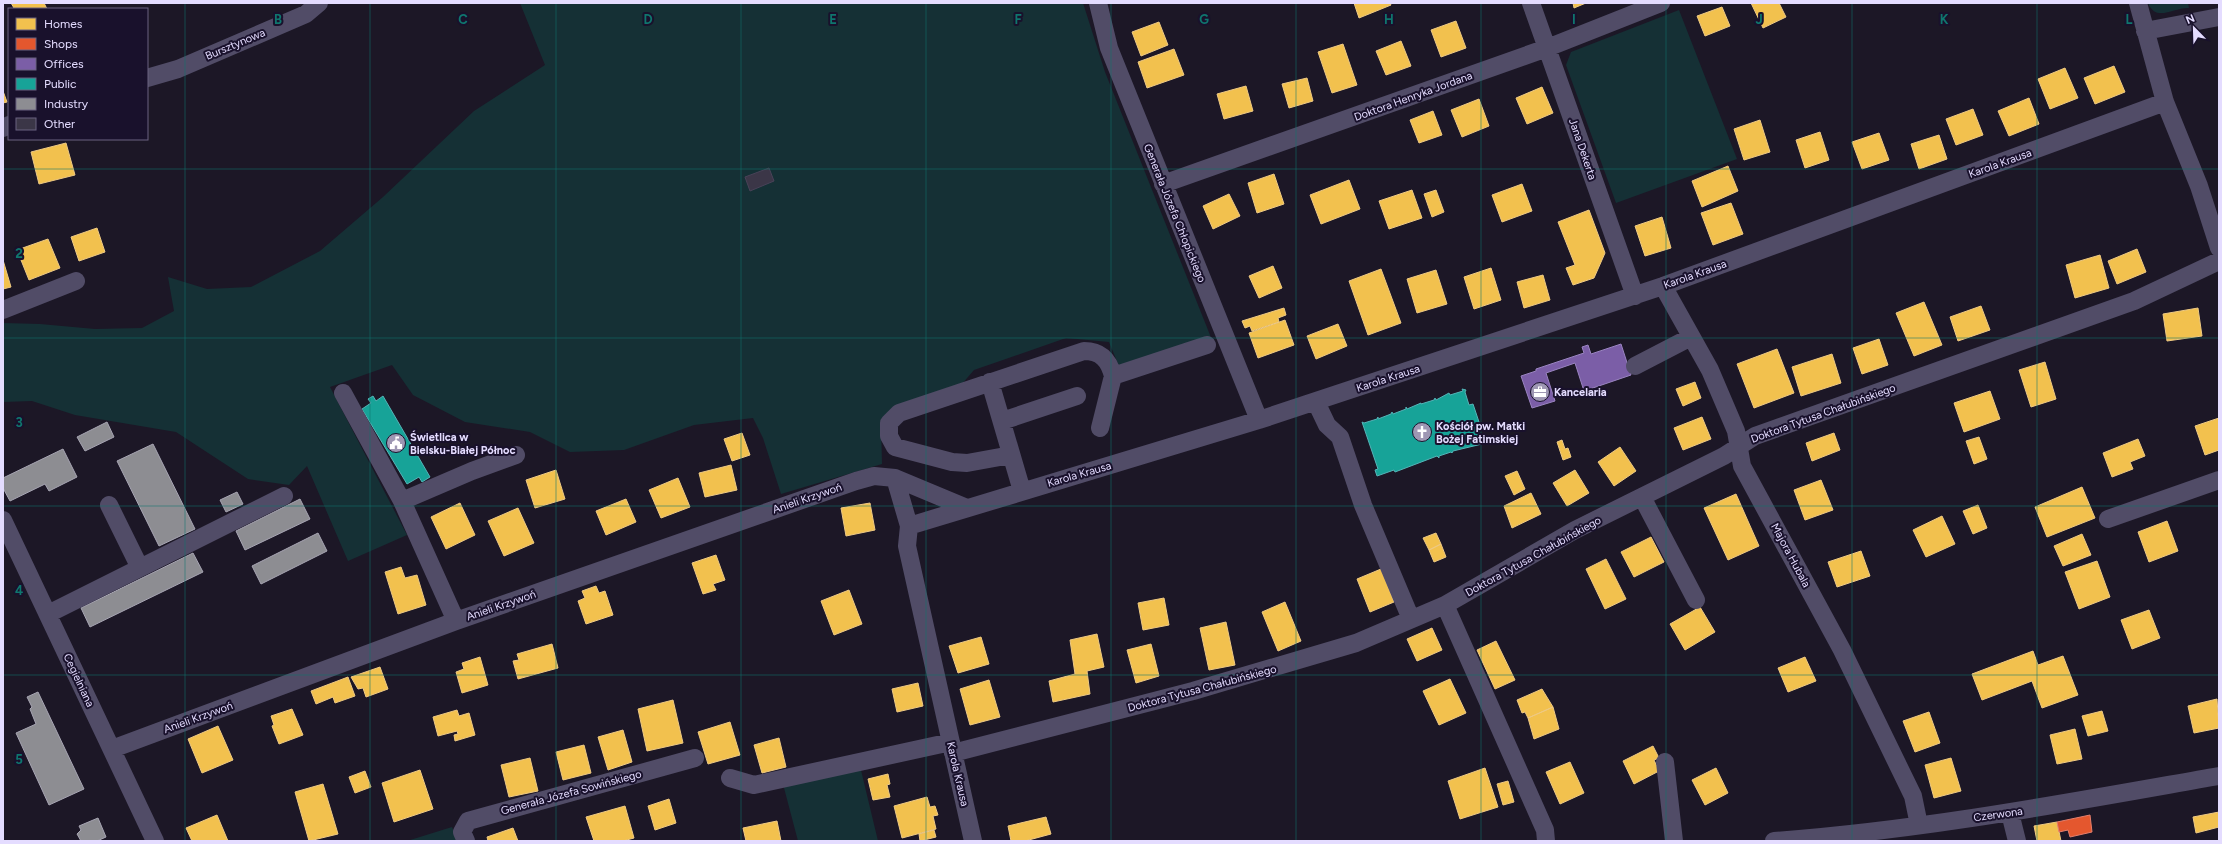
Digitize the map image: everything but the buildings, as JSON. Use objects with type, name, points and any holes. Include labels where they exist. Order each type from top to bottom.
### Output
[{"type":"street","name":"Bursztynowa","points":[[148,78],[178,69],[299,17],[319,3]]},
{"type":"street","name":"Generała Józefa Chłopickiego","points":[[1098,3],[1109,48],[1259,420]]},
{"type":"street","name":"Jana Dekerta","points":[[1531,3],[1635,296]]},
{"type":"street","name":"Doktora Henryka Jordana","points":[[1163,184],[1547,48],[1661,3]]},
{"type":"street","points":[[2138,3],[2165,102],[2199,186],[2219,248]]},
{"type":"street","points":[[2145,31],[2219,16]]},
{"type":"street","name":"Karola Krausa","points":[[973,841],[907,546],[909,526],[1316,402],[1635,296],[2165,102]]},
{"type":"street","name":"Doktora Tytusa Chałubińskiego","points":[[730,778],[754,785],[952,747],[1193,691],[1356,643],[1445,605],[1575,530],[1724,456],[1755,436],[2134,301],[2219,261]]},
{"type":"street","points":[[3,310],[76,281]]},
{"type":"street","name":"Majora Hubala","points":[[1663,286],[1713,377],[1736,431],[1742,466],[1842,650],[1913,796],[1919,825]]},
{"type":"street","points":[[1635,366],[1692,337]]},
{"type":"street","points":[[1113,376],[1207,345]]},
{"type":"street","points":[[1011,455],[967,463],[952,462],[895,447],[889,436],[889,424],[899,413],[1084,350],[1093,351],[1102,355],[1111,368],[1113,376],[1100,428]]},
{"type":"street","points":[[990,382],[1022,491]]},
{"type":"street","points":[[343,392],[402,501],[456,621]]},
{"type":"street","points":[[1002,421],[1076,396]]},
{"type":"street","points":[[1316,402],[1327,425],[1340,437],[1363,505],[1411,619]]},
{"type":"street","points":[[402,501],[472,471],[516,455]]},
{"type":"street","name":"Anieli Krzywoń","points":[[112,749],[456,621],[856,481],[874,476],[896,478],[967,508]]},
{"type":"street","points":[[896,478],[909,526]]},
{"type":"street","points":[[2108,519],[2219,480]]},
{"type":"street","points":[[48,614],[284,496]]},
{"type":"street","points":[[1642,497],[1696,600]]},
{"type":"street","points":[[109,505],[140,568]]},
{"type":"street","name":"Cegielniana","points":[[3,520],[154,841]]},
{"type":"street","points":[[1445,605],[1545,830],[1546,841]]},
{"type":"street","name":"Generała Józefa Sowińskiego","points":[[466,841],[462,832],[468,821],[695,758]]},
{"type":"street","points":[[1665,762],[1674,841]]},
{"type":"street","name":"Czerwona","points":[[1774,841],[1862,837],[1919,825],[2010,813],[2219,776]]},
{"type":"street","points":[[2010,813],[2017,841]]},
{"type":"green space","points":[[520,3],[1083,3],[1105,72],[1212,340],[1121,371],[1109,342],[1066,338],[974,370],[955,392],[881,425],[882,464],[781,494],[763,438],[753,418],[694,425],[624,450],[570,452],[530,432],[465,422],[413,395],[392,365],[330,387],[407,535],[348,561],[307,466],[289,485],[248,479],[176,432],[75,415],[32,401],[3,402],[3,323],[40,324],[95,329],[142,328],[174,311],[168,277],[207,289],[251,287],[320,251],[383,197],[474,111],[545,65]]},
{"type":"green space","points":[[2148,3],[2188,3],[2189,8],[2161,13],[2151,9]]},
{"type":"green space","points":[[1679,10],[1737,159],[1616,203],[1566,65],[1571,52]]},
{"type":"green space","points":[[860,766],[878,841],[798,841],[783,784]]},
{"type":"green space","points":[[452,827],[458,841],[407,841]]},
{"type":"place","name":"Kancelaria","points":[[1540,392]]},
{"type":"place","name":"Kościół pw. Matki Bożej Fatimskiej","points":[[1422,432]]},
{"type":"place","name":"Świetlica w Bielsku-Białej Północ","points":[[396,443]]}]
